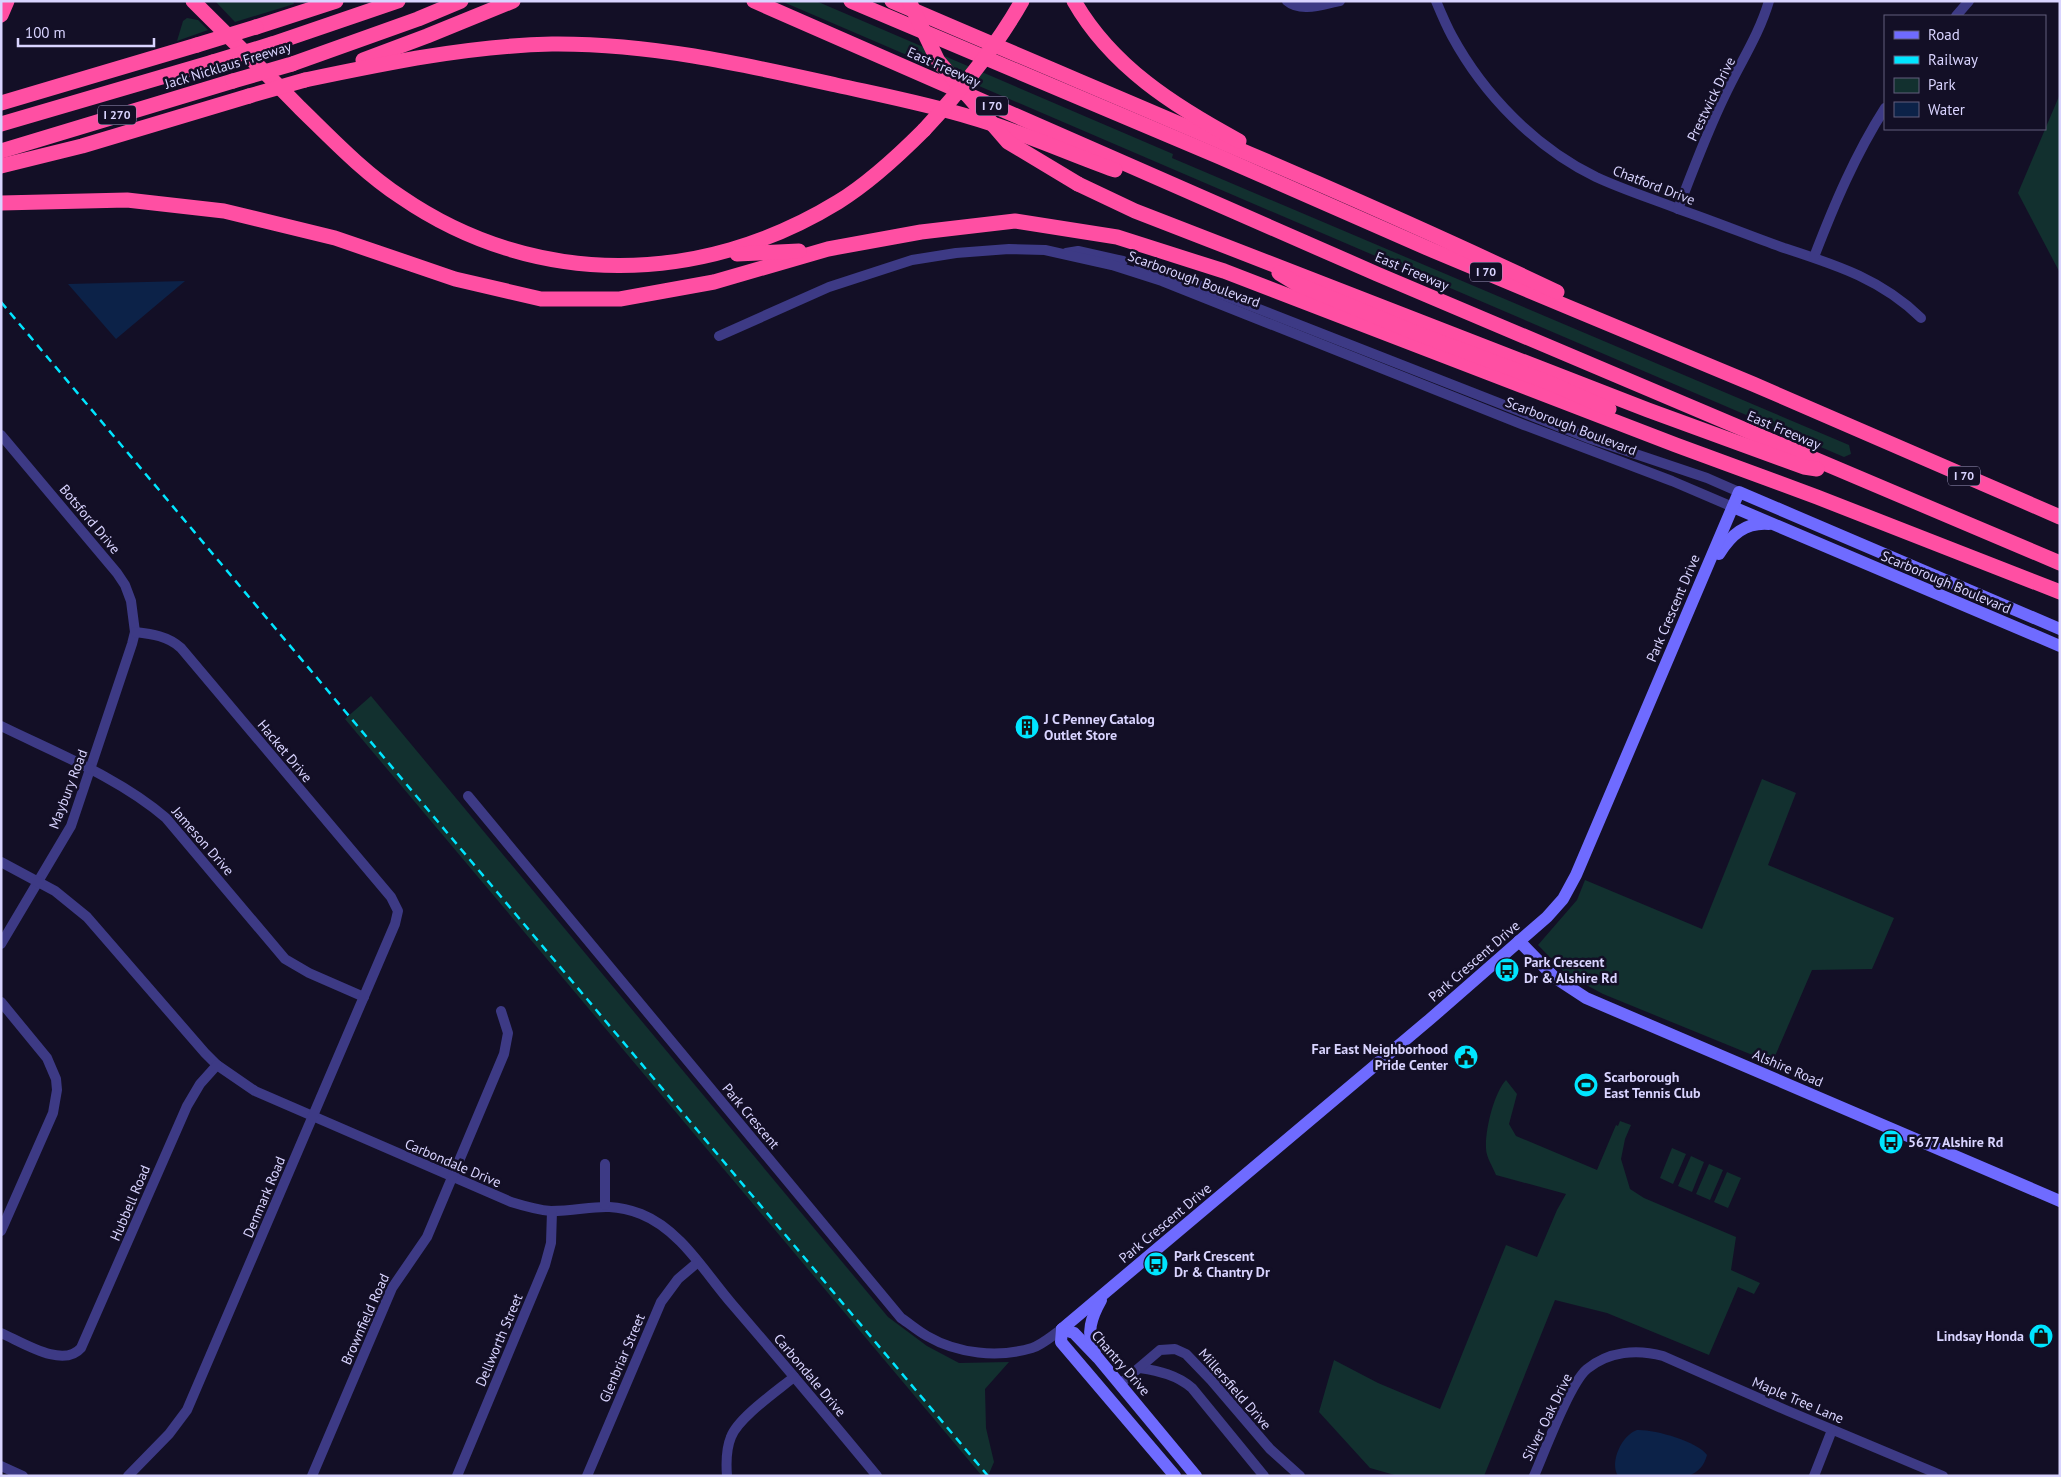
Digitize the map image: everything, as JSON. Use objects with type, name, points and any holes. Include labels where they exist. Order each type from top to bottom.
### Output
[{"type":"highway","points":[[1,16],[7,1]]},
{"type":"highway","points":[[193,1],[357,163],[400,197],[450,226],[499,246],[535,256],[573,263],[639,266],[674,263],[747,246],[784,231],[839,201],[884,167],[924,130],[949,103],[982,63],[1010,23],[1022,1]]},
{"type":"highway","points":[[1,103],[256,28],[336,1]]},
{"type":"highway","name":"Jack Nicklaus Freeway","points":[[1,124],[272,44],[398,1]]},
{"type":"highway","name":"Jack Nicklaus Freeway","points":[[1,151],[292,64],[418,19],[461,1]]},
{"type":"highway","points":[[305,80],[427,36],[513,1]]},
{"type":"highway","name":"East Freeway","points":[[754,1],[1230,210],[2060,564]]},
{"type":"highway","name":"East Freeway","points":[[851,1],[1220,157],[1452,258],[1753,384],[2060,517]]},
{"type":"highway","points":[[892,1],[1324,185],[1440,237],[1753,384]]},
{"type":"highway","points":[[909,1],[938,61],[1008,142],[1078,184],[1135,211],[1648,410],[1804,467],[1851,475]]},
{"type":"highway","points":[[1074,1],[1091,28],[1106,46],[1141,80],[1166,98],[1223,132],[1324,185]]},
{"type":"highway","points":[[1,166],[82,146],[305,80],[393,61],[480,49],[552,44],[608,46],[691,54],[970,116],[1230,210]]},
{"type":"highway","points":[[1,203],[127,200],[224,211],[335,238],[455,279],[541,299],[620,299],[714,282],[828,249],[921,232],[1016,221],[1117,237],[1224,271],[2060,592]]},
{"type":"highway","points":[[708,256],[828,249]]},
{"type":"highway","points":[[1248,254],[1297,284],[1416,333],[1550,383],[1779,483]]},
{"type":"street","points":[[1287,1],[1291,5],[1302,7],[1340,1]]},
{"type":"street","name":"Chatford Drive","points":[[1436,1],[1452,36],[1478,76],[1522,126],[1566,160],[1594,176],[1619,187],[1814,257],[1867,279],[1890,291],[1921,318]]},
{"type":"street","name":"Prestwick Drive","points":[[1678,209],[1711,124],[1753,44],[1770,1]]},
{"type":"street","points":[[1957,15],[1969,1]]},
{"type":"street","points":[[1814,257],[1849,171],[1867,136],[1884,110]]},
{"type":"street","name":"Scarborough Boulevard","points":[[719,336],[829,287],[912,260],[956,253],[1009,249],[1066,254],[1076,258],[1124,268],[1162,281],[1517,422],[1672,481],[2060,646]]},
{"type":"street","name":"Scarborough Boulevard","points":[[1066,254],[1078,251],[1109,257],[1195,284],[1591,439],[1707,478],[2060,629]]},
{"type":"street","name":"Botsford Drive","points":[[1,435],[117,573],[132,601],[135,632]]},
{"type":"street","name":"Park Crescent Drive","points":[[1062,1329],[1430,1020],[1553,912],[1570,887],[1739,492]]},
{"type":"street","points":[[1699,585],[1732,536],[1752,525],[1773,524]]},
{"type":"street","name":"Maybury Road","points":[[1,944],[71,826],[91,771],[135,632]]},
{"type":"street","name":"Hacket Drive","points":[[135,632],[161,636],[181,648],[391,897],[398,911]]},
{"type":"street","name":"Jameson Drive","points":[[1,726],[140,797],[166,818],[285,958],[309,973],[364,998]]},
{"type":"street","name":"Park Crescent","points":[[468,796],[901,1318],[927,1336],[951,1347],[977,1354],[1034,1348],[1062,1329]]},
{"type":"street","name":"Carbondale Drive","points":[[1,862],[39,881],[87,917],[217,1065],[255,1091],[510,1202],[539,1210],[552,1211],[605,1206],[626,1209],[655,1221],[676,1237],[698,1262],[877,1476]]},
{"type":"street","name":"Denmark Road","points":[[128,1476],[169,1434],[187,1410],[364,998],[395,924],[398,911]]},
{"type":"street","name":"Alshire Road","points":[[1519,941],[1554,977],[1586,998],[2060,1200]]},
{"type":"street","points":[[1,1002],[47,1058],[56,1079],[57,1090],[53,1113],[1,1231]]},
{"type":"street","name":"Brownfield Road","points":[[312,1476],[392,1288],[427,1237],[504,1054],[508,1033],[501,1011]]},
{"type":"street","name":"Hubbell Road","points":[[1,1333],[52,1355],[62,1357],[73,1354],[81,1348],[187,1106],[200,1084],[217,1065]]},
{"type":"street","points":[[605,1164],[605,1206]]},
{"type":"street","name":"Dellworth Street","points":[[457,1476],[546,1265],[551,1243],[552,1211]]},
{"type":"street","name":"Glenbriar Street","points":[[587,1476],[661,1302],[678,1280],[698,1262]]},
{"type":"street","points":[[1098,1358],[1090,1343],[1090,1332],[1096,1310],[1103,1295]]},
{"type":"street","points":[[1062,1329],[1061,1342],[1175,1476]]},
{"type":"street","name":"Chantry Drive","points":[[1062,1329],[1074,1333],[1098,1358],[1196,1476]]},
{"type":"street","name":"Millersfield Drive","points":[[1120,1384],[1160,1350],[1175,1349],[1186,1354],[1211,1380],[1270,1449],[1300,1476]]},
{"type":"street","name":"Maple Tree Lane","points":[[1641,1351],[1663,1356],[1943,1476]]},
{"type":"street","name":"Silver Oak Drive","points":[[1534,1476],[1574,1387],[1586,1370],[1610,1357],[1626,1352],[1641,1351]]},
{"type":"street","points":[[1140,1368],[1164,1372],[1185,1382],[1192,1388],[1264,1476]]},
{"type":"street","points":[[727,1476],[728,1447],[736,1428],[794,1377]]},
{"type":"street","points":[[1814,1476],[1832,1430]]},
{"type":"street","points":[[1,1466],[23,1476]]},
{"type":"green space","points":[[215,1],[293,1],[294,4],[235,22]]},
{"type":"green space","points":[[781,1],[816,1],[1173,154],[1172,158],[1849,445],[1851,454],[1844,457]]},
{"type":"green space","points":[[187,18],[198,20],[208,30],[177,41],[183,21]]},
{"type":"green space","points":[[2060,94],[2060,273],[2018,193]]},
{"type":"green space","points":[[371,696],[888,1317],[927,1346],[959,1363],[1009,1362],[985,1389],[986,1428],[994,1462],[988,1476],[982,1476],[345,719]]},
{"type":"green space","points":[[1762,779],[1796,793],[1768,865],[1894,918],[1872,969],[1812,970],[1772,1063],[1603,994],[1566,974],[1538,945],[1577,900],[1585,880],[1702,929]]},
{"type":"green space","points":[[1506,1080],[1517,1094],[1509,1124],[1516,1136],[1597,1170],[1616,1125],[1618,1126],[1620,1121],[1631,1125],[1625,1139],[1621,1159],[1630,1189],[1644,1198],[1736,1237],[1731,1270],[1760,1283],[1754,1294],[1738,1287],[1709,1355],[1607,1313],[1555,1300],[1484,1476],[1398,1476],[1370,1468],[1319,1412],[1334,1360],[1378,1383],[1440,1409],[1506,1245],[1537,1257],[1566,1194],[1496,1175],[1487,1155],[1486,1140],[1494,1102]]},
{"type":"green space","points":[[1672,1148],[1686,1154],[1673,1184],[1660,1178]]},
{"type":"green space","points":[[1691,1156],[1704,1162],[1692,1192],[1678,1186]]},
{"type":"green space","points":[[1709,1164],[1723,1170],[1710,1200],[1696,1194]]},
{"type":"green space","points":[[1727,1172],[1741,1178],[1728,1208],[1714,1202]]},
{"type":"water","points":[[185,281],[116,339],[68,284]]},
{"type":"water","points":[[1637,1430],[1664,1434],[1694,1445],[1707,1455],[1703,1465],[1689,1476],[1618,1476],[1615,1464],[1618,1450],[1626,1437]]},
{"type":"railway","points":[[1,302],[988,1476]]},
{"type":"place","name":"J C Penney Catalog Outlet Store","points":[[1027,727]]},
{"type":"place","name":"Park Crescent Dr & Alshire Rd","points":[[1507,970]]},
{"type":"place","name":"Far East Neighborhood Pride Center","points":[[1466,1057]]},
{"type":"place","name":"Scarborough East Tennis Club","points":[[1586,1085]]},
{"type":"place","name":"5677 Alshire Rd","points":[[1891,1142]]},
{"type":"place","name":"Park Crescent Dr & Chantry Dr","points":[[1156,1264]]},
{"type":"place","name":"Lindsay Honda","points":[[2041,1336]]}]
